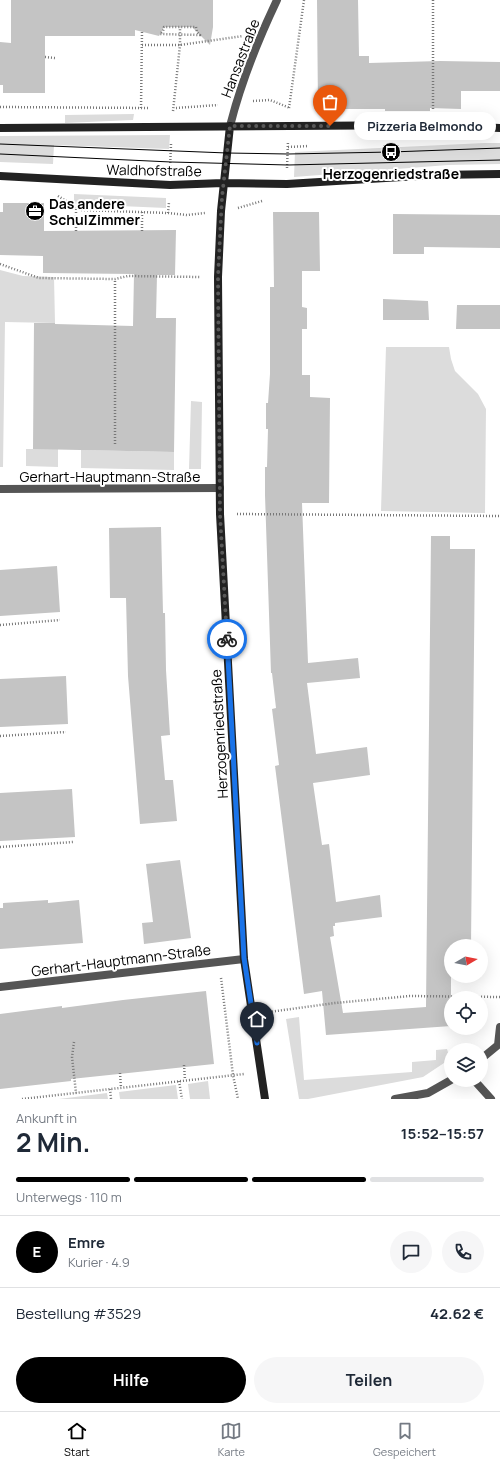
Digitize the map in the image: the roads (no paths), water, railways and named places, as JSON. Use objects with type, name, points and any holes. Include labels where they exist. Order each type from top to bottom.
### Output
[{"type":"street","name":"Hansastraße","points":[[230,126],[236,103],[262,33],[277,0]]},
{"type":"street","points":[[0,128],[433,125],[500,128]]},
{"type":"street","name":"Herzogenriedstraße","points":[[230,126],[223,183],[218,277],[220,514],[244,958],[265,1099]]},
{"type":"street","name":"Waldhofstraße","points":[[0,176],[170,185],[223,183],[287,184],[435,175],[500,174]]},
{"type":"street","name":"Gerhart-Hauptmann-Straße","points":[[0,489],[220,488]]},
{"type":"street","name":"Gerhart-Hauptmann-Straße","points":[[0,987],[244,958]]},
{"type":"street","points":[[488,1053],[498,1044],[500,1027]]},
{"type":"street","points":[[395,1099],[428,1093],[444,1084]]},
{"type":"street","points":[[480,1087],[491,1099]]},
{"type":"tram line","points":[[0,144],[288,154],[500,148]]},
{"type":"tram line","points":[[0,154],[171,162],[288,165],[500,160]]},
{"type":"place","name":"Pizzeria Belmondo","points":[[330,126]]},
{"type":"place","name":"Herzogenriedstraße","points":[[391,152]]},
{"type":"place","name":"Das andere SchulZimmer","points":[[35,211]]}]
